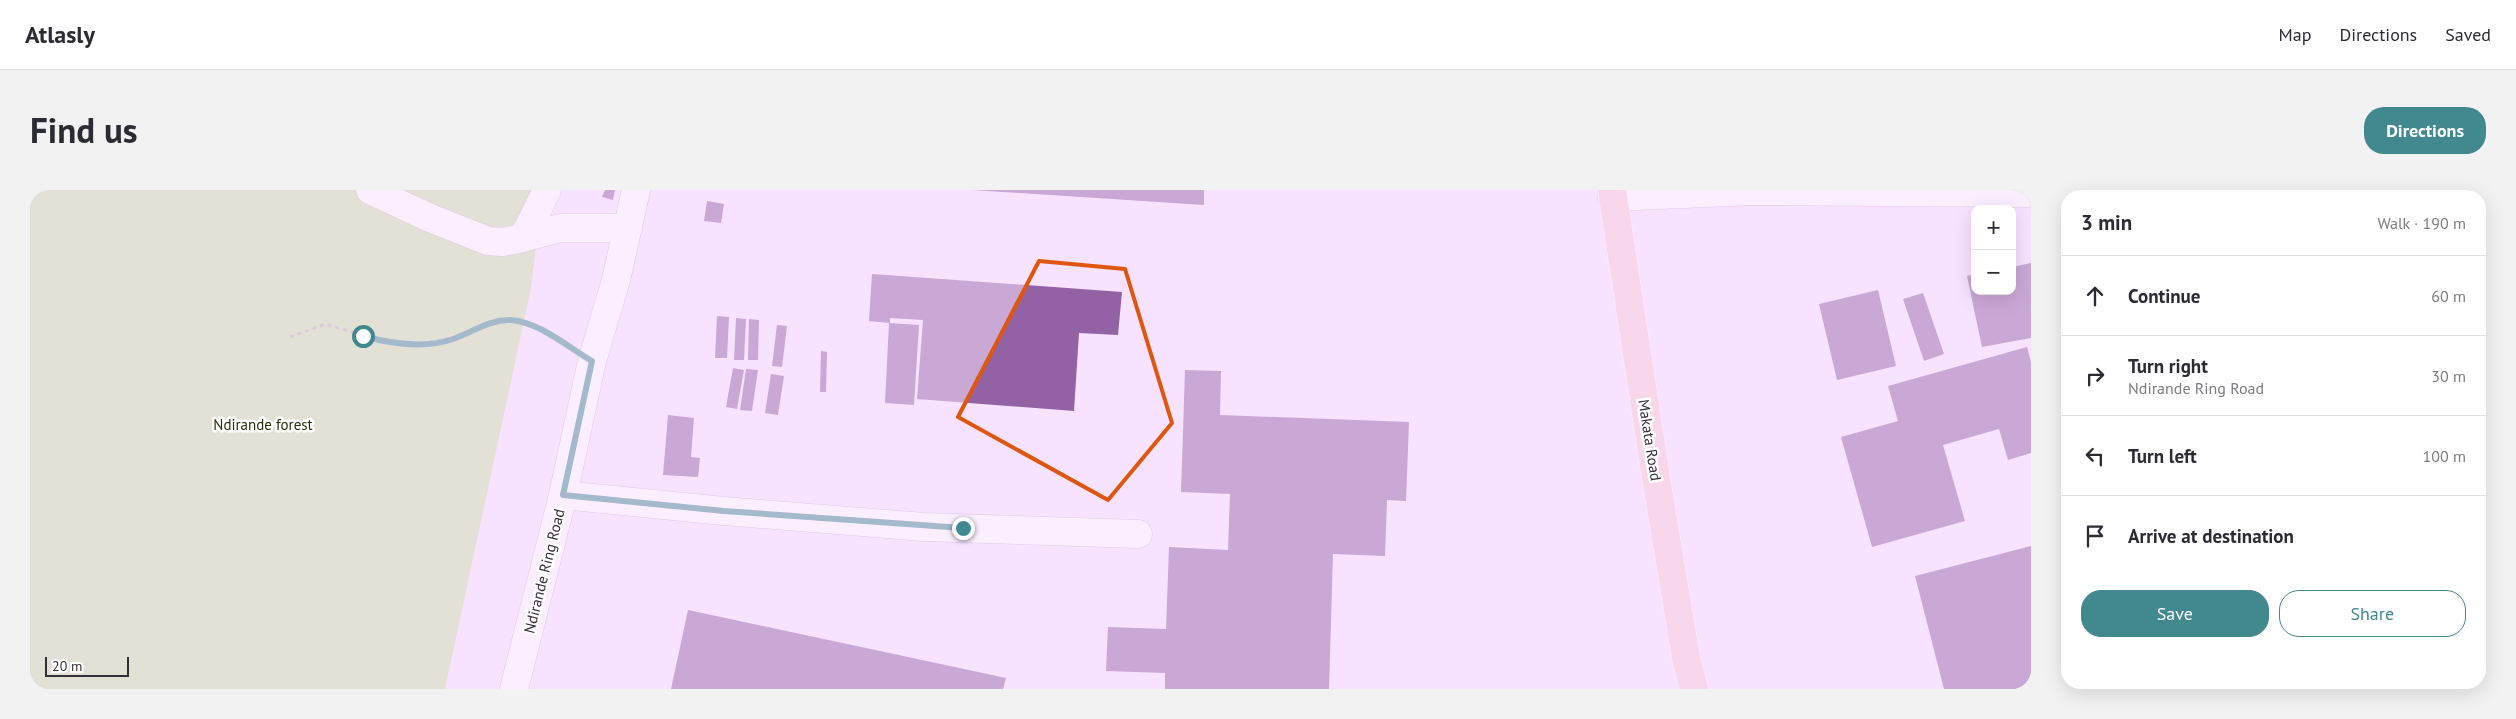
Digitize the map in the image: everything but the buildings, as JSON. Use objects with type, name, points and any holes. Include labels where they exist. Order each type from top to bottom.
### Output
[{"type":"main road","name":"Makata Road","points":[[1612,193],[1656,478],[1686,658],[1694,689]]},
{"type":"street","points":[[370,190],[430,218],[488,241],[502,242],[560,228],[628,228]]},
{"type":"street","points":[[519,238],[527,231],[547,190]]},
{"type":"street","name":"Ndirande Ring Road","points":[[514,689],[563,495],[592,361],[616,280],[636,190]]},
{"type":"street","points":[[1612,193],[1752,191],[2031,193]]},
{"type":"street","points":[[563,495],[724,511],[924,527],[1138,534]]},
{"type":"path","points":[[290,336],[325,324],[389,343],[409,345],[452,339],[495,321],[512,320],[536,328],[592,361]]},
{"type":"highlighted area","points":[[1039,261],[1125,269],[1172,423],[1108,500],[958,417]]},
{"type":"green space","name":"Ndirande forest","points":[[30,190],[543,190],[531,288],[445,689],[30,689]]},
{"type":"route","points":[[363,336],[389,343],[409,345],[452,339],[495,321],[512,320],[536,328],[592,361],[563,495],[724,511],[924,527],[963,528]]}]
